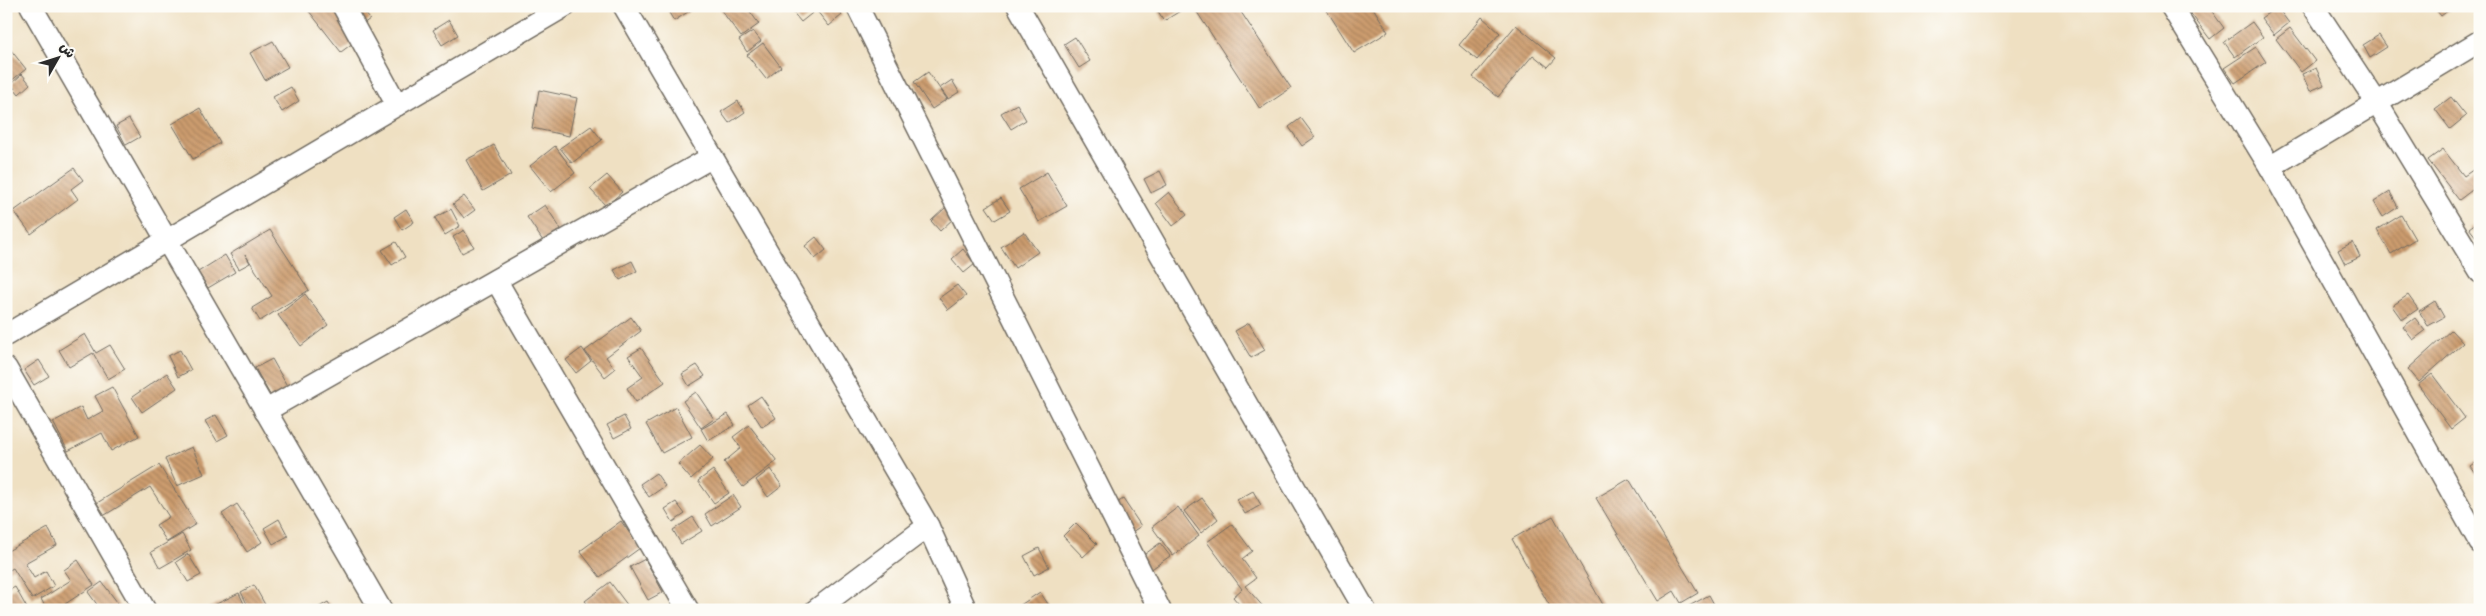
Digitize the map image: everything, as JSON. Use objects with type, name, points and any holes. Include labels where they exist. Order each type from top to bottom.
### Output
[{"type":"street","points":[[31,6],[378,609]]},
{"type":"street","points":[[342,6],[397,105]]},
{"type":"street","points":[[6,335],[566,6]]},
{"type":"street","points":[[624,6],[928,526],[966,610]]},
{"type":"street","points":[[857,6],[1160,610]]},
{"type":"street","points":[[1018,6],[1365,610]]},
{"type":"street","points":[[2171,6],[2270,167],[2480,543]]},
{"type":"street","points":[[2313,6],[2377,103],[2480,272]]},
{"type":"street","points":[[2270,167],[2480,41]]},
{"type":"street","points":[[265,411],[712,157]]},
{"type":"street","points":[[496,280],[688,610]]},
{"type":"street","points":[[6,368],[145,610]]},
{"type":"street","points":[[816,610],[928,526]]},
{"type":"building","points":[[305,6],[330,6],[357,40],[341,52]]},
{"type":"building","points":[[359,6],[370,19],[352,32],[342,18]]},
{"type":"building","points":[[665,6],[697,6],[674,21]]},
{"type":"building","points":[[718,6],[746,6],[759,24],[741,37]]},
{"type":"building","points":[[796,6],[835,6],[842,15],[829,26],[816,10],[801,22],[791,10]]},
{"type":"building","points":[[1155,6],[1188,6],[1164,21]]},
{"type":"building","points":[[1199,6],[1237,6],[1291,88],[1260,109],[1195,9]]},
{"type":"building","points":[[1324,6],[1372,6],[1388,32],[1354,53]]},
{"type":"building","points":[[2185,6],[2208,6],[2224,28],[2210,39]]},
{"type":"building","points":[[2433,6],[2454,6],[2441,16]]},
{"type":"building","points":[[2277,7],[2289,23],[2274,35],[2261,18]]},
{"type":"building","points":[[1482,17],[1500,33],[1477,60],[1459,45]]},
{"type":"building","points":[[449,20],[458,35],[442,45],[433,30]]},
{"type":"building","points":[[2252,22],[2263,37],[2235,57],[2224,42]]},
{"type":"building","points":[[1516,25],[1556,58],[1548,67],[1533,55],[1498,97],[1473,77]]},
{"type":"building","points":[[2290,28],[2315,61],[2301,72],[2276,39]]},
{"type":"building","points":[[753,31],[761,41],[747,52],[739,40]]},
{"type":"building","points":[[2379,35],[2387,47],[2370,58],[2363,45]]},
{"type":"building","points":[[1075,37],[1090,61],[1079,68],[1064,44]]},
{"type":"building","points":[[273,41],[288,67],[265,80],[250,53]]},
{"type":"building","points":[[763,43],[781,67],[766,79],[747,55]]},
{"type":"building","points":[[6,44],[26,69],[6,85]]},
{"type":"building","points":[[2256,47],[2266,62],[2235,83],[2224,68]]},
{"type":"building","points":[[2316,68],[2324,85],[2310,91],[2302,74]]},
{"type":"building","points":[[928,72],[947,99],[932,109],[914,82]]},
{"type":"building","points":[[22,74],[30,84],[19,94],[11,84]]},
{"type":"building","points":[[952,80],[959,92],[948,99],[940,88]]},
{"type":"building","points":[[291,87],[299,101],[282,112],[273,97]]},
{"type":"building","points":[[539,90],[577,98],[569,136],[532,128]]},
{"type":"building","points":[[2451,97],[2466,116],[2450,129],[2435,109]]},
{"type":"building","points":[[738,101],[745,112],[729,123],[721,112]]},
{"type":"building","points":[[1017,104],[1026,120],[1011,129],[1001,113]]},
{"type":"building","points":[[200,108],[220,143],[193,159],[172,124]]},
{"type":"building","points":[[1301,118],[1315,137],[1302,146],[1289,127]]},
{"type":"building","points":[[129,119],[140,137],[126,145],[116,126]]},
{"type":"building","points":[[591,126],[602,140],[572,163],[560,148]]},
{"type":"building","points":[[494,145],[511,175],[483,191],[466,160]]},
{"type":"building","points":[[555,146],[575,173],[551,192],[530,166]]},
{"type":"building","points":[[2443,149],[2464,176],[2480,165],[2480,184],[2459,200],[2428,160]]},
{"type":"building","points":[[74,168],[83,180],[71,189],[78,199],[31,234],[14,211]]},
{"type":"building","points":[[1160,171],[1167,185],[1151,193],[1144,179]]},
{"type":"building","points":[[1047,172],[1067,206],[1039,222],[1019,189]]},
{"type":"building","points":[[607,175],[622,192],[606,206],[590,189]]},
{"type":"building","points":[[1169,192],[1187,215],[1173,226],[1156,203]]},
{"type":"building","points":[[2390,192],[2398,207],[2383,217],[2374,202]]},
{"type":"building","points":[[464,196],[475,210],[464,218],[453,204]]},
{"type":"building","points":[[1001,198],[1010,211],[995,220],[986,207]]},
{"type":"building","points":[[545,205],[561,229],[543,241],[527,217]]},
{"type":"building","points":[[946,207],[955,217],[940,231],[931,221]]},
{"type":"building","points":[[406,209],[414,222],[402,230],[394,217]]},
{"type":"building","points":[[451,209],[460,226],[445,235],[435,218]]},
{"type":"building","points":[[2401,215],[2415,239],[2391,254],[2377,230]]},
{"type":"building","points":[[2480,220],[2480,242],[2469,228]]},
{"type":"building","points":[[270,230],[309,290],[260,321],[252,308],[272,296],[245,254],[250,263],[239,269],[230,254]]},
{"type":"building","points":[[464,230],[474,247],[462,253],[453,237]]},
{"type":"building","points":[[1024,232],[1038,252],[1015,268],[1001,247]]},
{"type":"building","points":[[816,237],[826,250],[815,259],[805,246]]},
{"type":"building","points":[[396,242],[405,257],[392,265],[382,250]]},
{"type":"building","points":[[2353,242],[2360,257],[2345,264],[2338,250]]},
{"type":"building","points":[[963,249],[975,264],[964,273],[952,259]]},
{"type":"building","points":[[225,255],[235,272],[208,288],[198,272]]},
{"type":"building","points":[[632,261],[637,271],[620,280],[614,270]]},
{"type":"building","points":[[957,285],[966,296],[948,310],[939,298]]},
{"type":"building","points":[[305,294],[328,325],[301,346],[278,315]]},
{"type":"building","points":[[2408,295],[2418,309],[2402,320],[2392,306]]},
{"type":"building","points":[[2435,301],[2444,317],[2428,326],[2419,311]]},
{"type":"building","points":[[631,317],[641,331],[606,357],[615,369],[605,377],[585,351]]},
{"type":"building","points":[[2415,318],[2425,331],[2413,340],[2403,327]]},
{"type":"building","points":[[1249,323],[1265,350],[1251,358],[1235,331]]},
{"type":"building","points":[[2451,330],[2463,343],[2419,382],[2408,369]]},
{"type":"building","points":[[85,334],[96,353],[110,345],[125,369],[108,379],[93,353],[69,367],[59,350]]},
{"type":"building","points":[[582,348],[591,361],[576,373],[566,360]]},
{"type":"building","points":[[641,348],[665,382],[636,402],[627,388],[643,377],[628,356]]},
{"type":"building","points":[[180,350],[191,370],[178,377],[168,356]]},
{"type":"building","points":[[272,359],[295,400],[278,409],[255,368]]},
{"type":"building","points":[[39,360],[49,376],[34,385],[24,370]]},
{"type":"building","points":[[697,365],[705,376],[689,386],[682,374]]},
{"type":"building","points":[[167,373],[177,388],[142,412],[132,397]]},
{"type":"building","points":[[2432,374],[2465,418],[2451,429],[2418,385]]},
{"type":"building","points":[[112,387],[139,436],[111,451],[102,433],[68,451],[53,422],[81,407],[87,420],[103,411],[95,396]]},
{"type":"building","points":[[696,392],[714,419],[701,428],[683,401]]},
{"type":"building","points":[[761,396],[776,418],[762,427],[748,405]]},
{"type":"building","points":[[676,407],[692,437],[662,453],[646,424]]},
{"type":"building","points":[[728,414],[735,425],[708,441],[701,429]]},
{"type":"building","points":[[216,415],[228,435],[217,441],[205,421]]},
{"type":"building","points":[[624,416],[631,429],[614,438],[607,425]]},
{"type":"building","points":[[749,425],[777,461],[743,487],[724,462],[741,448],[733,437]]},
{"type":"building","points":[[700,445],[713,459],[691,479],[678,464]]},
{"type":"building","points":[[192,447],[204,474],[177,486],[165,459]]},
{"type":"building","points":[[2480,459],[2480,480],[2470,466]]},
{"type":"building","points":[[159,465],[196,524],[167,542],[156,525],[169,517],[150,487],[105,515],[97,503]]},
{"type":"building","points":[[770,469],[782,486],[768,497],[756,480]]},
{"type":"building","points":[[713,470],[729,493],[714,503],[698,481]]},
{"type":"building","points":[[656,473],[665,486],[649,497],[640,484]]},
{"type":"building","points":[[1629,479],[1698,593],[1681,603],[1674,591],[1658,601],[1596,498]]},
{"type":"building","points":[[1253,491],[1261,505],[1245,514],[1237,500]]},
{"type":"building","points":[[733,495],[741,507],[712,526],[705,514]]},
{"type":"building","points":[[1202,498],[1218,519],[1201,533],[1184,511]]},
{"type":"building","points":[[1123,499],[1141,526],[1126,536],[1108,509]]},
{"type":"building","points":[[676,502],[685,514],[673,522],[665,509]]},
{"type":"building","points":[[237,504],[262,542],[247,552],[222,514]]},
{"type":"building","points":[[1178,507],[1199,536],[1173,556],[1152,527]]},
{"type":"building","points":[[1553,516],[1606,610],[1552,610],[1512,539]]},
{"type":"building","points":[[693,517],[702,531],[681,544],[673,530]]},
{"type":"building","points":[[279,519],[288,536],[273,544],[264,528]]},
{"type":"building","points":[[621,521],[640,548],[600,577],[580,551]]},
{"type":"building","points":[[1076,523],[1097,544],[1083,557],[1063,536]]},
{"type":"building","points":[[1232,524],[1252,551],[1242,559],[1256,578],[1245,586],[1266,610],[1244,610],[1233,597],[1242,589],[1207,542]]},
{"type":"building","points":[[48,528],[57,545],[25,563],[34,578],[46,571],[54,586],[32,599],[13,568],[6,572],[6,552]]},
{"type":"building","points":[[182,534],[191,550],[160,568],[151,552]]},
{"type":"building","points":[[1160,543],[1170,556],[1146,573],[1137,560]]},
{"type":"building","points":[[1039,548],[1049,567],[1034,575],[1024,556]]},
{"type":"building","points":[[188,554],[201,575],[188,582],[176,562]]},
{"type":"building","points":[[645,559],[663,592],[648,600],[630,567]]},
{"type":"building","points":[[78,560],[94,585],[56,610],[47,610],[41,599],[71,580],[64,570]]},
{"type":"building","points":[[102,582],[123,610],[101,610],[88,592]]},
{"type":"building","points":[[610,582],[631,610],[592,610],[585,601]]},
{"type":"building","points":[[254,585],[268,610],[250,610],[241,592]]},
{"type":"building","points":[[15,587],[28,610],[6,610],[6,592]]},
{"type":"building","points":[[1040,592],[1052,610],[1017,610],[1016,608]]},
{"type":"building","points":[[239,593],[246,608],[243,610],[204,610]]},
{"type":"building","points":[[1709,595],[1717,610],[1682,610]]},
{"type":"building","points":[[328,602],[333,610],[314,610]]}]
